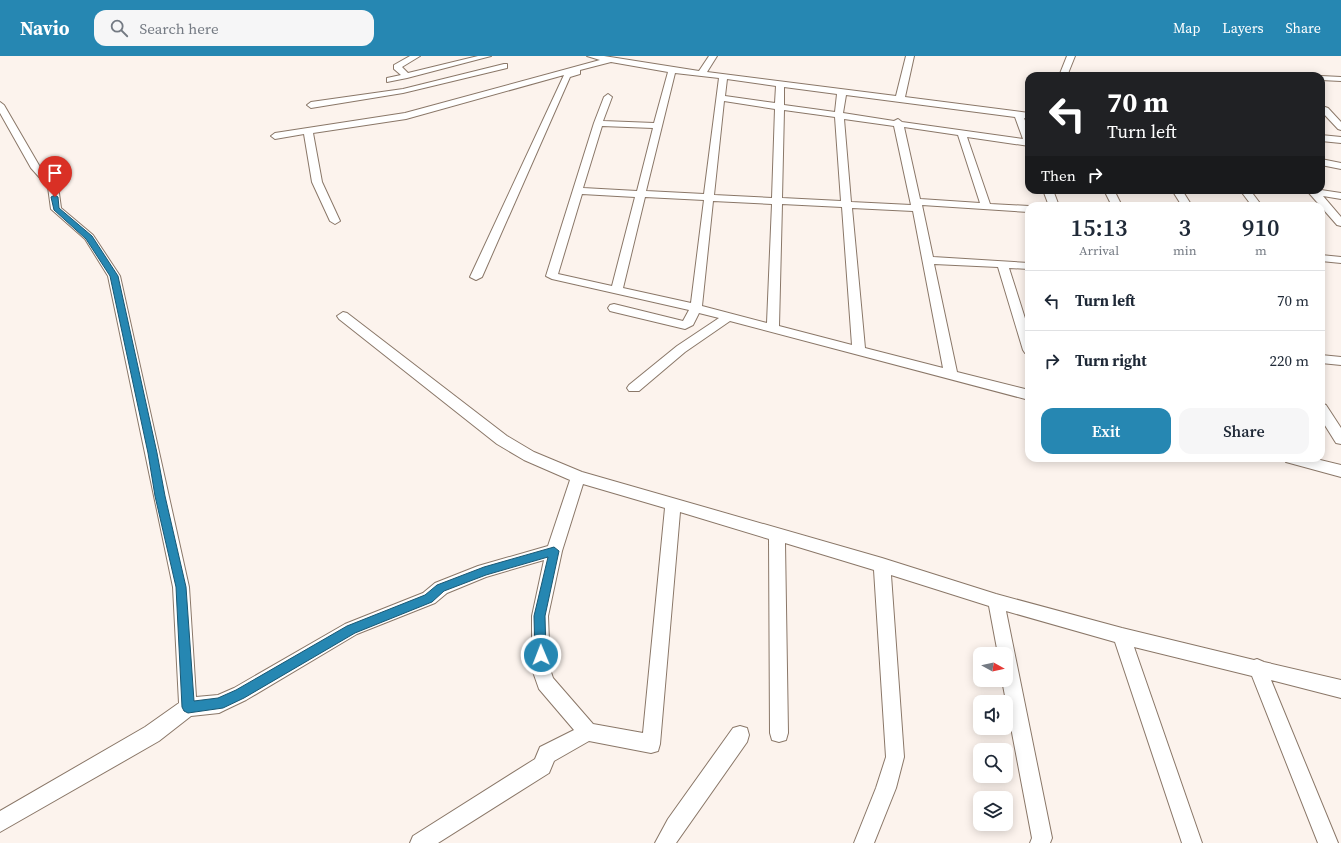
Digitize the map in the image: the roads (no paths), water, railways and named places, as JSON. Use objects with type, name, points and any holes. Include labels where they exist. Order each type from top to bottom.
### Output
[{"type":"street","points":[[407,76],[397,67],[416,56]]},
{"type":"street","points":[[390,80],[487,56]]},
{"type":"street","points":[[591,56],[672,70],[703,70],[791,78],[785,84],[779,105],[773,329]]},
{"type":"street","points":[[703,70],[713,56]]},
{"type":"street","points":[[901,97],[910,56]]},
{"type":"street","points":[[1065,72],[1071,56]]},
{"type":"street","points":[[643,65],[649,58],[723,76],[842,92],[901,97],[1025,115]]},
{"type":"street","points":[[476,277],[567,76],[602,64],[611,59]]},
{"type":"street","points":[[275,136],[406,116],[602,64]]},
{"type":"street","points":[[311,105],[403,91],[449,86],[504,66]]},
{"type":"street","points":[[434,69],[461,101]]},
{"type":"street","points":[[617,289],[672,70]]},
{"type":"street","points":[[614,308],[685,324],[689,322],[696,308],[723,76]]},
{"type":"street","points":[[1325,78],[1341,80]]},
{"type":"street","points":[[842,92],[839,114],[859,352]]},
{"type":"street","points":[[608,97],[598,123],[552,276],[617,289],[696,308],[859,352],[1025,394]]},
{"type":"street","points":[[720,98],[898,122],[1025,142]]},
{"type":"street","points":[[0,105],[36,168],[53,186],[56,209],[89,237],[114,276],[153,453],[160,496],[181,587],[188,707]]},
{"type":"street","points":[[1325,110],[1341,111]]},
{"type":"street","points":[[1325,112],[1341,127]]},
{"type":"street","points":[[1018,114],[1025,132]]},
{"type":"street","points":[[898,122],[951,375]]},
{"type":"street","points":[[598,123],[658,126]]},
{"type":"street","points":[[308,132],[312,162],[317,182],[335,221]]},
{"type":"street","points":[[961,132],[986,206]]},
{"type":"street","points":[[1325,138],[1341,140]]},
{"type":"street","points":[[1325,163],[1341,166]]},
{"type":"street","points":[[578,192],[847,205],[986,206],[1025,209]]},
{"type":"street","points":[[1312,194],[1320,202]]},
{"type":"street","points":[[1325,194],[1341,196]]},
{"type":"street","points":[[1325,207],[1341,223]]},
{"type":"street","points":[[1325,258],[1341,260]]},
{"type":"street","points":[[928,260],[1025,266]]},
{"type":"street","points":[[1002,264],[1025,337]]},
{"type":"street","points":[[343,316],[502,440],[529,456],[578,476],[882,565],[996,601],[1122,636],[1257,667],[1341,689]]},
{"type":"street","points":[[634,388],[681,349],[728,317]]},
{"type":"street","points":[[1325,359],[1341,361]]},
{"type":"street","points":[[1325,414],[1341,439]]},
{"type":"street","points":[[1306,462],[1341,471]]},
{"type":"street","points":[[578,476],[554,551],[540,616],[541,669],[545,683],[588,732],[651,744],[673,505]]},
{"type":"street","points":[[777,535],[779,733]]},
{"type":"street","points":[[0,822],[152,734],[188,707],[219,704],[240,694],[351,629],[428,598],[441,588],[484,571],[554,551]]},
{"type":"street","points":[[864,843],[886,788],[895,758],[882,565]]},
{"type":"street","points":[[996,601],[1042,838],[1040,843]]},
{"type":"street","points":[[1122,636],[1192,843]]},
{"type":"street","points":[[1257,667],[1328,843]]},
{"type":"street","points":[[420,843],[542,766],[547,754],[588,732]]},
{"type":"street","points":[[665,843],[679,820],[740,735]]}]
